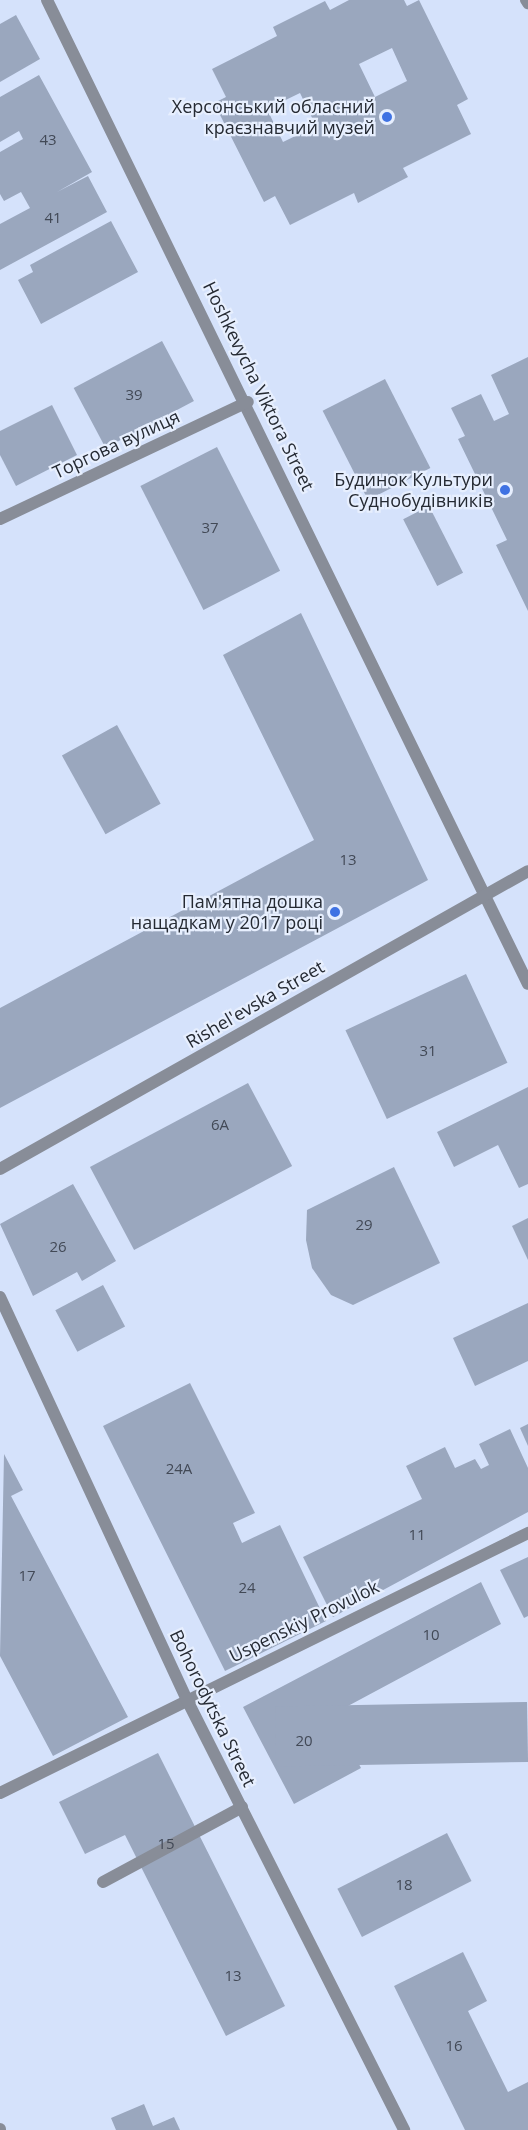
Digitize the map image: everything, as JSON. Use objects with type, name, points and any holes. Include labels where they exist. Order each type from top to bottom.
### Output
[{"type":"street","name":"Hoshkevycha Viktora Street","points":[[47,0],[248,402],[528,984]]},
{"type":"street","name":"Торгова вулиця","points":[[0,519],[248,402]]},
{"type":"street","name":"Rishel'evska Street","points":[[0,1169],[528,871]]},
{"type":"street","name":"Bohorodytska Street","points":[[0,1297],[186,1698],[404,2130]]},
{"type":"street","name":"Uspenskiy Provulok","points":[[0,1793],[186,1698],[528,1533]]},
{"type":"street","points":[[103,1882],[242,1807]]},
{"type":"building","name":"Херсонський обласний краєзнавчий музей","points":[[349,0],[404,0],[407,6],[419,0],[468,99],[457,105],[471,134],[403,168],[408,177],[358,203],[354,193],[290,225],[275,196],[264,202],[214,103],[226,97],[212,69],[277,36],[273,27],[325,1],[330,10]],"holes":[[[392,48],[407,81],[375,97],[359,64]],[[300,93],[316,126],[283,142],[267,109]]]},
{"type":"building","points":[[16,15],[40,59],[0,82],[0,24]]},
{"type":"building","points":[[39,75],[92,172],[57,192],[88,176],[107,212],[0,270],[0,224],[30,208],[21,192],[4,201],[0,194],[0,152],[23,139],[19,131],[0,142],[0,97]]},
{"type":"building","points":[[111,221],[138,272],[41,324],[18,280],[33,272],[30,265]]},
{"type":"building","points":[[162,341],[194,401],[106,448],[74,388]]},
{"type":"building","name":"Будинок Культури Суднобудівників","points":[[528,357],[528,611],[496,545],[507,540],[458,439],[465,436],[451,408],[481,394],[494,421],[509,414],[491,375]]},
{"type":"building","points":[[385,379],[430,468],[368,500],[323,411]]},
{"type":"building","points":[[52,405],[77,455],[16,486],[0,455],[0,431]]},
{"type":"building","points":[[217,447],[280,571],[203,610],[140,486]]},
{"type":"building","points":[[429,506],[463,573],[437,586],[403,519]]},
{"type":"building","points":[[301,613],[428,880],[0,1108],[0,1008],[314,840],[223,655]]},
{"type":"building","points":[[117,725],[161,804],[106,834],[62,756]]},
{"type":"building","points":[[466,974],[507,1063],[387,1119],[345,1030]]},
{"type":"building","points":[[248,1083],[292,1166],[134,1250],[90,1167]]},
{"type":"building","points":[[528,1087],[528,1184],[519,1188],[498,1145],[454,1167],[437,1132]]},
{"type":"building","points":[[394,1167],[440,1263],[353,1305],[331,1295],[312,1268],[306,1240],[307,1210]]},
{"type":"building","points":[[73,1184],[116,1261],[82,1281],[77,1272],[33,1296],[0,1224]]},
{"type":"building","points":[[528,1218],[528,1260],[512,1226]]},
{"type":"building","points":[[103,1285],[125,1326],[77,1352],[55,1310]]},
{"type":"building","points":[[528,1303],[528,1361],[475,1386],[453,1338]]},
{"type":"building","points":[[190,1383],[255,1513],[233,1523],[242,1543],[280,1525],[326,1621],[225,1671],[103,1426]]},
{"type":"building","points":[[528,1424],[528,1446],[520,1428]]},
{"type":"building","points":[[510,1429],[528,1468],[528,1512],[333,1617],[303,1557],[422,1499],[406,1466],[445,1447],[455,1468],[475,1459],[481,1469],[489,1465],[479,1444]]},
{"type":"building","points":[[4,1454],[23,1490],[11,1496],[128,1717],[53,1756],[0,1656]]},
{"type":"building","points":[[528,1557],[528,1616],[524,1618],[500,1570]]},
{"type":"building","points":[[481,1582],[501,1624],[333,1714],[361,1768],[294,1804],[243,1707]]},
{"type":"building","points":[[527,1702],[528,1762],[276,1766],[275,1706]]},
{"type":"building","points":[[158,1753],[285,2006],[226,2036],[125,1835],[85,1854],[59,1802]]},
{"type":"building","points":[[447,1833],[472,1881],[362,1937],[337,1889]]},
{"type":"building","points":[[463,1952],[487,2001],[468,2011],[508,2092],[528,2082],[528,2130],[465,2130],[394,1986]]},
{"type":"building","points":[[144,2104],[153,2126],[174,2117],[180,2130],[116,2130],[111,2118]]},
{"type":"place","name":"Херсонський обласний краєзнавчий музей","points":[[387,117]]},
{"type":"place","name":"Будинок Культури Суднобудівників","points":[[505,490]]},
{"type":"place","name":"Пам'ятна дошка нащадкам у 2017 році","points":[[335,912]]}]
